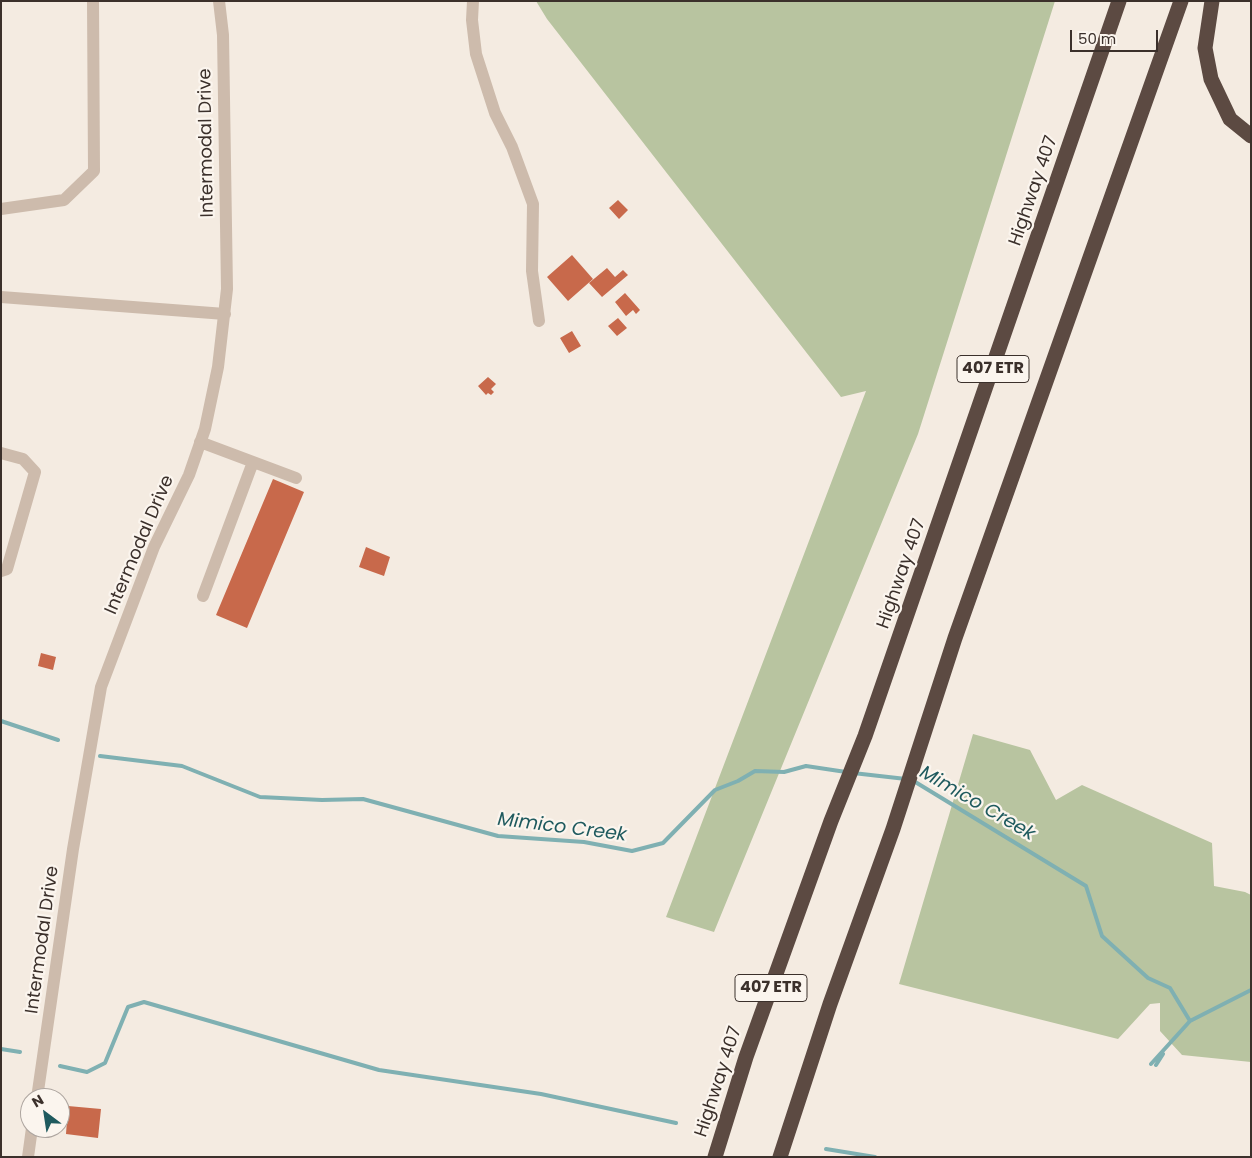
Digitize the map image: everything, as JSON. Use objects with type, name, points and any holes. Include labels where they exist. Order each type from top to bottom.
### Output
[{"type":"highway","name":"Highway 407","points":[[715,1157],[746,1057],[831,821],[865,736],[1119,1]]},
{"type":"highway","name":"407 ETR","points":[[780,1157],[830,1004],[893,829],[958,628],[1181,1]]},
{"type":"highway","points":[[1212,1],[1205,48],[1211,79],[1230,119],[1251,136]]},
{"type":"street","points":[[1,209],[64,200],[94,171],[93,1]]},
{"type":"street","name":"Intermodal Drive","points":[[38,1088],[73,848],[101,687],[154,547],[189,475],[200,442],[218,367],[227,289],[223,35],[219,1]]},
{"type":"street","points":[[473,1],[472,20],[476,54],[495,113],[512,146],[533,204],[532,271],[539,321]]},
{"type":"street","points":[[1,297],[225,314]]},
{"type":"street","points":[[200,442],[296,478]]},
{"type":"street","points":[[1,453],[23,459],[34,472],[7,569],[1,571]]},
{"type":"street","points":[[203,596],[253,462]]},
{"type":"street","points":[[28,1157],[31,1138]]},
{"type":"green space","points":[[536,1],[1055,1],[918,434],[714,932],[666,917],[866,391],[841,397],[547,19]]},
{"type":"green space","points":[[973,734],[1030,750],[1056,800],[1082,785],[1212,843],[1214,886],[1251,895],[1251,1062],[1182,1055],[1160,1031],[1160,1003],[1150,1004],[1118,1039],[899,984]]},
{"type":"building","points":[[618,200],[628,210],[619,219],[609,208]]},
{"type":"building","points":[[572,255],[593,279],[568,301],[547,277]]},
{"type":"building","points":[[607,268],[615,277],[623,270],[628,275],[602,297],[589,283]]},
{"type":"building","points":[[625,293],[640,310],[636,314],[633,310],[626,316],[615,302]]},
{"type":"building","points":[[618,318],[627,328],[617,336],[608,326]]},
{"type":"building","points":[[572,331],[581,346],[569,353],[560,338]]},
{"type":"building","points":[[488,377],[496,384],[491,389],[494,392],[491,395],[488,393],[486,395],[478,386]]},
{"type":"building","points":[[273,479],[304,492],[247,628],[216,615]]},
{"type":"building","points":[[366,547],[390,557],[384,576],[359,567]]},
{"type":"building","points":[[41,653],[56,657],[53,670],[38,666]]},
{"type":"building","points":[[70,1106],[101,1109],[98,1138],[70,1134]]},
{"type":"waterway","name":"Mimico Creek","points":[[1,721],[58,740]]},
{"type":"waterway","name":"Mimico Creek","points":[[100,756],[182,766],[260,797],[322,800],[363,799],[498,836],[584,842],[632,851],[663,843],[715,790],[738,781],[755,771],[784,772],[806,766],[846,772]]},
{"type":"waterway","name":"Mimico Creek","points":[[853,773],[906,779]]},
{"type":"waterway","name":"Mimico Creek","points":[[912,780],[1086,886],[1102,936],[1148,978],[1170,988],[1190,1021],[1251,990]]},
{"type":"waterway","points":[[60,1066],[87,1072],[105,1063],[128,1007],[144,1002],[379,1070],[541,1094],[676,1123]]},
{"type":"waterway","points":[[1151,1064],[1190,1021]]},
{"type":"waterway","points":[[1,1049],[20,1052]]},
{"type":"waterway","points":[[1156,1065],[1163,1054]]},
{"type":"waterway","points":[[826,1149],[875,1157]]}]
